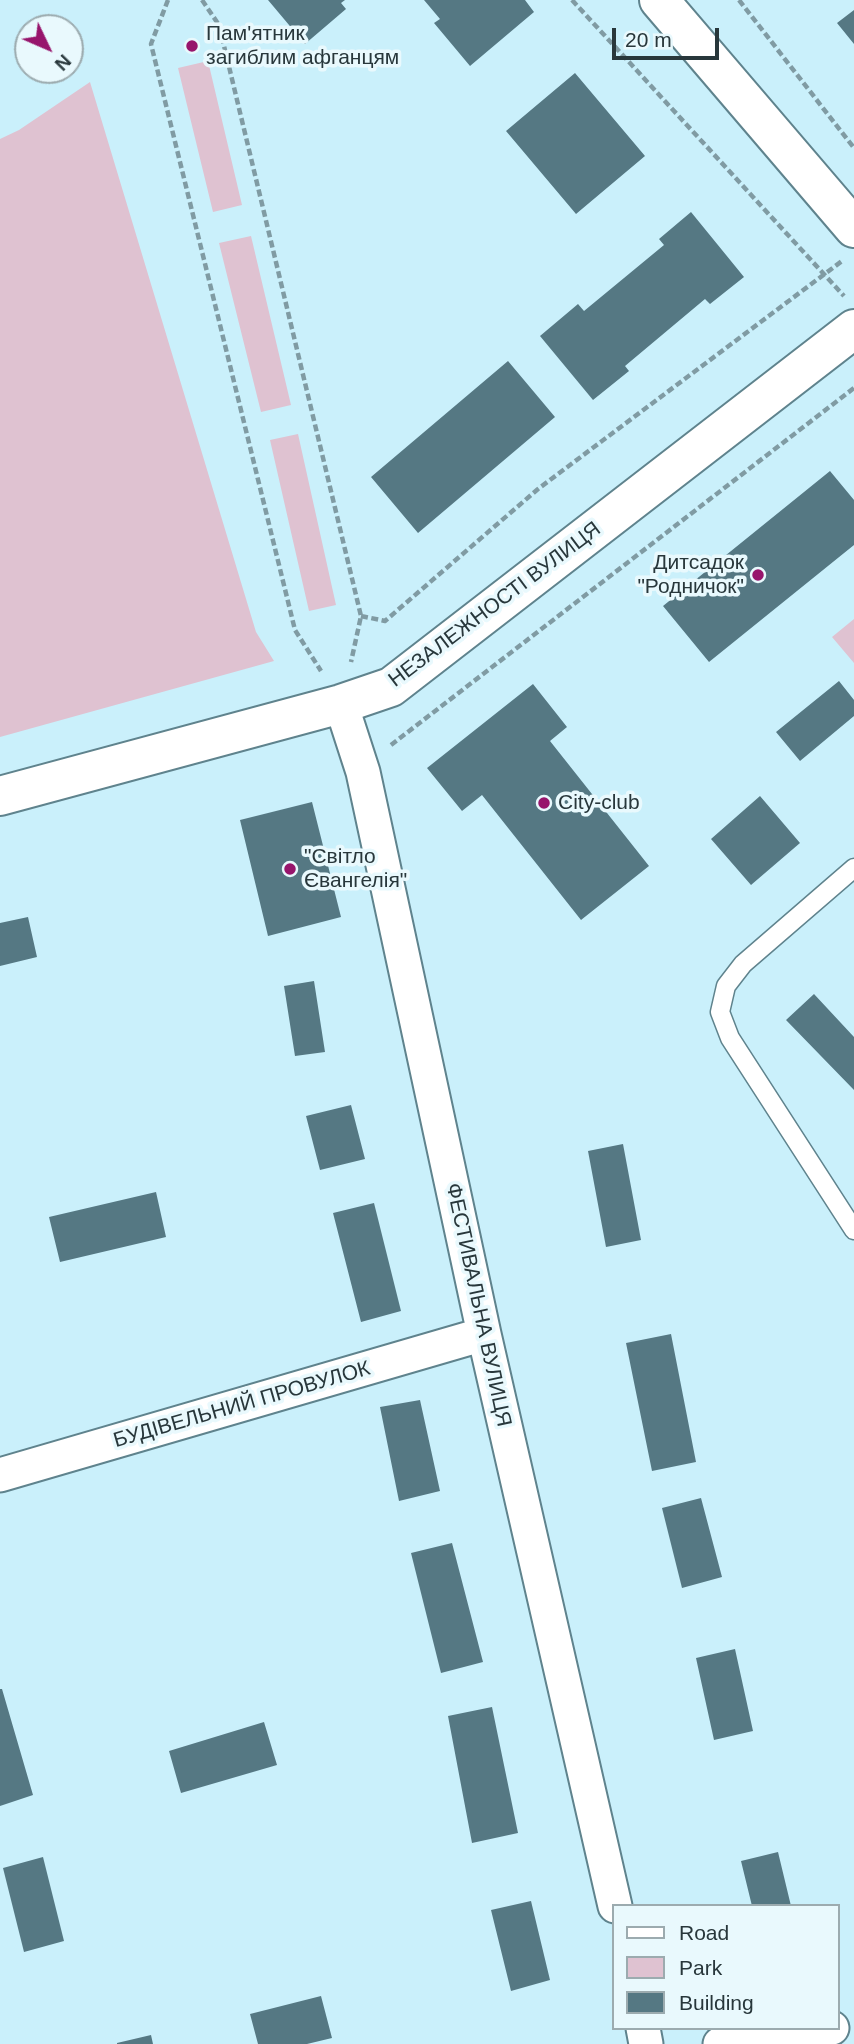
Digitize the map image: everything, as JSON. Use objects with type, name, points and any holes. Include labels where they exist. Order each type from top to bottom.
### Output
[{"type":"street","points":[[659,0],[849,244]]},
{"type":"street","name":"НЕЗАЛЕЖНОСТІ ВУЛИЦЯ","points":[[0,796],[341,704],[391,687],[850,314]]},
{"type":"street","name":"ФЕСТИВАЛЬНА ВУЛИЦЯ","points":[[341,704],[363,772],[484,1334],[615,1904]]},
{"type":"street","name":"БУДІВЕЛЬНИЙ ПРОВУЛОК","points":[[0,1475],[484,1334]]},
{"type":"street","points":[[720,2044],[818,2030]]},
{"type":"street","points":[[619,2044],[625,2044]]},
{"type":"lane","points":[[854,868],[743,964],[726,986],[720,1012],[730,1038],[854,1230]]},
{"type":"path","points":[[168,0],[151,44],[288,603],[295,630],[341,704]]},
{"type":"path","points":[[202,0],[219,24],[361,616],[341,704]]},
{"type":"path","points":[[572,0],[822,274],[850,314]]},
{"type":"path","points":[[739,0],[854,148]]},
{"type":"path","points":[[361,616],[385,621],[538,489],[822,274],[849,244]]},
{"type":"path","points":[[363,772],[374,758],[854,388]]},
{"type":"green space","points":[[208,61],[242,205],[213,212],[178,68]]},
{"type":"green space","points":[[90,82],[256,632],[274,661],[0,737],[0,139],[19,130]]},
{"type":"green space","points":[[251,236],[291,405],[261,412],[219,243]]},
{"type":"green space","points":[[298,434],[336,605],[309,611],[270,440]]},
{"type":"green space","points":[[854,619],[854,663],[832,637]]},
{"type":"building","points":[[268,0],[345,0],[341,3],[346,9],[305,44]]},
{"type":"building","points":[[424,0],[525,0],[534,12],[470,66],[434,23],[440,19]]},
{"type":"building","points":[[854,10],[854,44],[837,23]]},
{"type":"building","points":[[575,73],[645,156],[576,214],[506,131]]},
{"type":"building","points":[[691,212],[744,277],[710,304],[705,299],[625,366],[629,371],[593,400],[540,336],[578,304],[584,311],[664,245],[659,239]]},
{"type":"building","points":[[508,361],[555,417],[418,533],[371,477]]},
{"type":"building","name":"Дитсадок \"Родничок\"","points":[[830,471],[854,500],[854,545],[709,662],[663,606]]},
{"type":"building","points":[[839,681],[854,700],[854,716],[800,761],[776,732]]},
{"type":"building","name":"City-club","points":[[533,684],[567,727],[550,741],[649,866],[581,920],[482,795],[462,811],[427,768]]},
{"type":"building","points":[[760,796],[800,843],[751,885],[711,839]]},
{"type":"building","name":"\"Світло Євангелія\"","points":[[312,802],[341,917],[268,936],[240,820]]},
{"type":"building","points":[[28,917],[37,957],[0,966],[0,923]]},
{"type":"building","points":[[314,981],[325,1052],[295,1056],[284,986]]},
{"type":"building","points":[[814,994],[854,1037],[854,1090],[786,1020]]},
{"type":"building","points":[[351,1105],[365,1159],[320,1170],[306,1116]]},
{"type":"building","points":[[623,1144],[641,1240],[606,1247],[588,1151]]},
{"type":"building","points":[[156,1192],[166,1237],[60,1262],[49,1217]]},
{"type":"building","points":[[374,1203],[401,1311],[361,1322],[333,1213]]},
{"type":"building","points":[[671,1334],[696,1462],[652,1471],[626,1343]]},
{"type":"building","points":[[420,1400],[440,1491],[399,1501],[380,1407]]},
{"type":"building","points":[[701,1498],[722,1577],[682,1588],[662,1508]]},
{"type":"building","points":[[452,1543],[483,1662],[441,1673],[411,1553]]},
{"type":"building","points":[[735,1649],[753,1731],[714,1740],[696,1658]]},
{"type":"building","points":[[0,1689],[33,1795],[0,1806]]},
{"type":"building","points":[[492,1707],[518,1833],[472,1843],[448,1716]]},
{"type":"building","points":[[264,1722],[277,1765],[181,1793],[169,1751]]},
{"type":"building","points":[[778,1852],[791,1904],[752,1904],[741,1861]]},
{"type":"building","points":[[43,1857],[64,1941],[24,1952],[3,1868]]},
{"type":"building","points":[[531,1901],[550,1980],[511,1991],[491,1910]]},
{"type":"building","points":[[321,1996],[332,2038],[307,2044],[258,2044],[250,2014]]},
{"type":"building","points":[[151,2035],[153,2044],[117,2044],[117,2043]]},
{"type":"place","name":"Пам'ятник загиблим афганцям","points":[[192,46]]},
{"type":"place","name":"Дитсадок \"Родничок\"","points":[[758,575]]},
{"type":"place","name":"City-club","points":[[544,803]]},
{"type":"place","name":"\"Світло Євангелія\"","points":[[290,869]]}]
